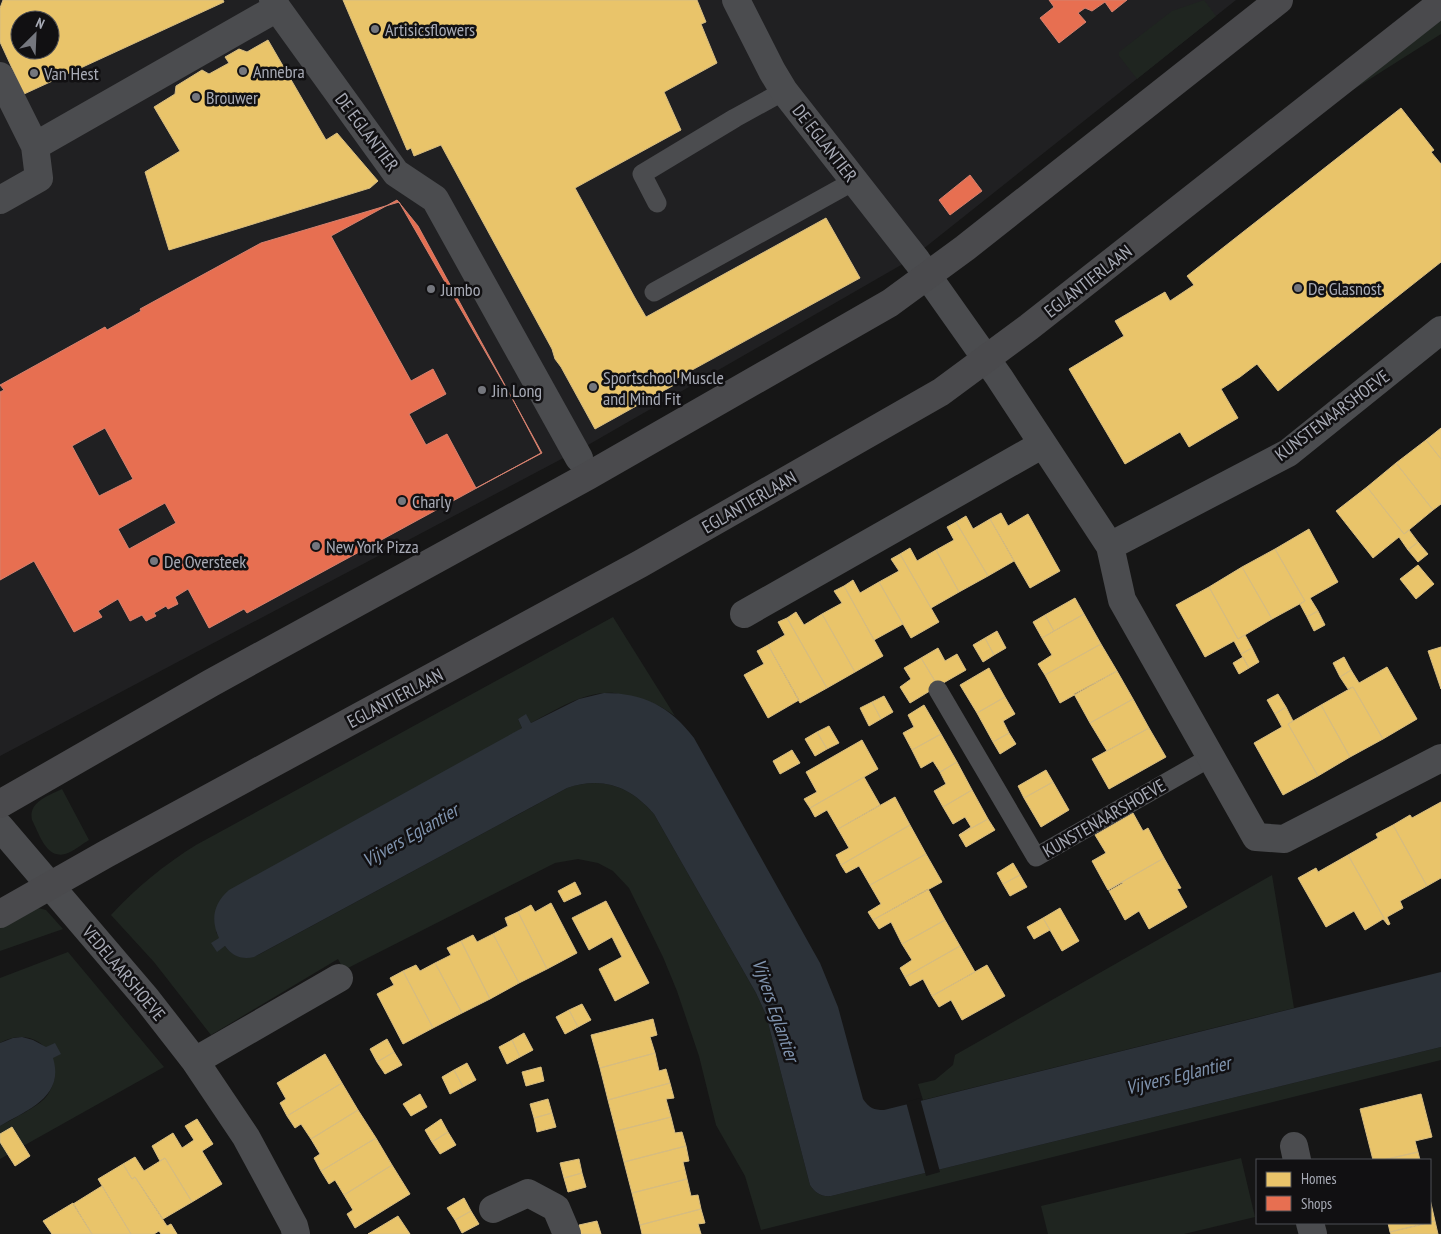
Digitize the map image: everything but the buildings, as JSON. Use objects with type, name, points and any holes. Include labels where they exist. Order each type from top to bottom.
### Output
[{"type":"street","name":"DE EGLANTIER","points":[[736,0],[784,91],[928,276],[986,360]]},
{"type":"street","points":[[0,804],[211,683],[588,476],[890,304],[1279,0]]},
{"type":"street","name":"EGLANTIERLAAN","points":[[0,914],[106,854],[640,564],[941,392],[986,360],[1441,3]]},
{"type":"street","name":"DE EGLANTIER","points":[[36,146],[275,4],[396,173],[435,199],[579,458]]},
{"type":"street","points":[[0,76],[36,146],[39,178],[0,200]]},
{"type":"street","name":"KUNSTENAARSHOEVE","points":[[1110,546],[1288,453],[1441,330]]},
{"type":"street","points":[[986,360],[1110,546],[1122,600],[1256,837],[1284,839],[1441,758]]},
{"type":"street","points":[[744,614],[1043,444]]},
{"type":"street","name":"VEDELAARSHOEVE","points":[[0,827],[49,887],[146,998],[195,1061],[246,1137],[290,1231]]},
{"type":"street","points":[[195,1061],[339,978]]},
{"type":"street","points":[[493,1209],[528,1193],[556,1208],[567,1234]]},
{"type":"lane","points":[[657,203],[642,174],[784,91]]},
{"type":"lane","points":[[654,292],[854,181]]},
{"type":"lane","name":"KUNSTENAARSHOEVE","points":[[938,690],[1036,857],[1211,757]]},
{"type":"shaded area","points":[[0,0],[1236,0],[908,261],[588,445],[0,756]]},
{"type":"shaded area","points":[[1204,0],[1216,16],[1137,79],[1119,56],[1119,52],[1172,11]]},
{"type":"shaded area","points":[[1441,17],[1441,34],[1351,91],[1348,87]]},
{"type":"shaded area","points":[[613,617],[675,716],[650,702],[616,693],[603,693],[571,702],[531,723],[526,715],[518,719],[522,728],[216,932],[220,938],[215,948],[217,951],[225,946],[236,955],[249,957],[258,955],[567,788],[592,783],[604,784],[615,786],[635,796],[654,814],[756,993],[766,1015],[810,1185],[816,1192],[822,1195],[831,1196],[1441,1047],[1441,1060],[761,1230],[745,1176],[716,1125],[699,1056],[677,991],[663,957],[629,888],[613,871],[598,863],[578,859],[555,863],[344,970],[338,959],[211,1035],[154,962],[111,915],[151,877],[196,845]]},
{"type":"shaded area","points":[[62,789],[89,840],[71,852],[58,855],[53,853],[44,844],[32,820],[32,814],[33,809],[40,800]]},
{"type":"shaded area","points":[[1272,875],[1294,1008],[923,1100],[918,1084],[935,1080],[953,1065],[955,1055]]},
{"type":"shaded area","points":[[34,907],[46,910],[63,929],[0,951],[0,925]]},
{"type":"shaded area","points":[[68,952],[164,1067],[0,1159],[0,1126],[24,1113],[46,1097],[53,1084],[55,1071],[53,1059],[47,1049],[38,1041],[26,1037],[14,1038],[0,1043],[0,978]]},
{"type":"shaded area","points":[[1241,1158],[1255,1217],[1184,1234],[1048,1234],[1041,1206]]},
{"type":"water","name":"Vijvers Eglantier","points":[[604,693],[631,696],[655,704],[675,717],[694,738],[820,963],[838,1007],[863,1099],[872,1108],[884,1110],[1441,972],[1441,1047],[825,1196],[819,1194],[810,1185],[766,1015],[756,993],[654,814],[645,804],[625,790],[615,786],[592,783],[567,788],[254,957],[245,958],[238,956],[225,946],[217,952],[211,943],[219,938],[214,918],[217,906],[229,890],[522,728],[518,719],[526,714],[531,723],[579,699]]},
{"type":"water","points":[[22,1037],[46,1047],[55,1043],[61,1054],[53,1058],[54,1083],[41,1101],[0,1126],[0,1043]]},
{"type":"pier","points":[[920,1098],[940,1172],[926,1176],[906,1102]]},
{"type":"place","name":"Artisicsflowers","points":[[375,29]]},
{"type":"place","name":"Annebra","points":[[243,71]]},
{"type":"place","name":"Van Hest","points":[[34,73]]},
{"type":"place","name":"Brouwer","points":[[196,97]]},
{"type":"place","name":"De Glasnost","points":[[1298,288]]},
{"type":"place","name":"Jumbo","points":[[431,289]]},
{"type":"place","name":"Sportschool Muscle and Mind Fit","points":[[593,387]]},
{"type":"place","name":"Jin Long","points":[[482,390]]},
{"type":"place","name":"Charly","points":[[402,501]]},
{"type":"place","name":"New York Pizza","points":[[316,546]]},
{"type":"place","name":"De Oversteek","points":[[154,561]]}]
